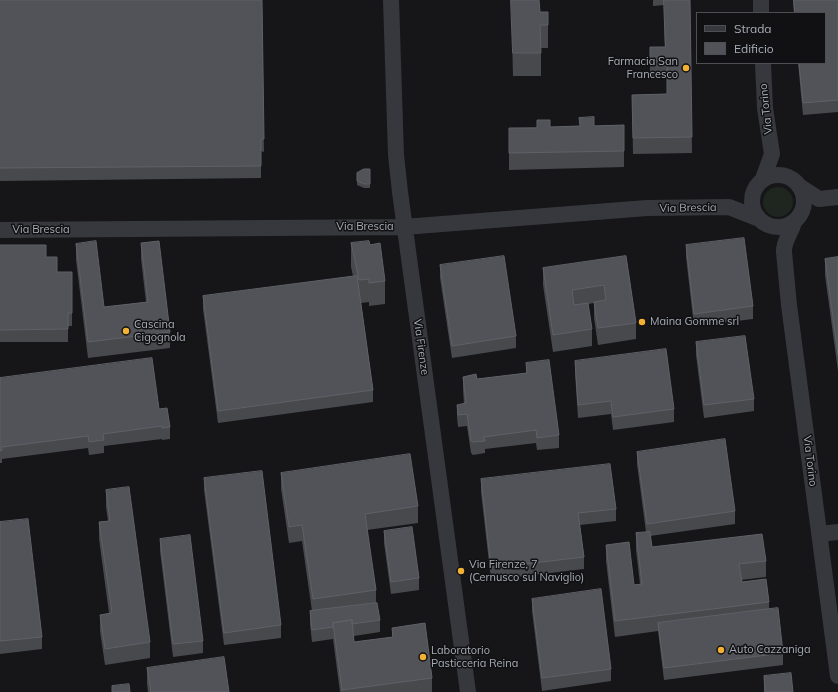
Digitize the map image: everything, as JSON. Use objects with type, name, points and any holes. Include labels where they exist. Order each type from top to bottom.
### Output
[{"type":"street","name":"Via Firenze","points":[[391,0],[396,155],[404,227],[468,692]]},
{"type":"street","points":[[761,0],[761,12]]},
{"type":"street","name":"Via Torino","points":[[763,64],[765,100],[772,154],[793,181],[804,202],[792,232],[784,247],[790,312],[838,676]]},
{"type":"street","name":"Via Torino","points":[[772,154],[758,185],[752,208],[784,247]]},
{"type":"street","points":[[758,185],[775,175],[793,181],[819,199]]},
{"type":"street","name":"Via Brescia","points":[[729,208],[758,185]]},
{"type":"street","points":[[762,222],[779,227],[798,217],[819,199],[838,197]]},
{"type":"street","name":"Via Brescia","points":[[0,230],[404,227],[648,208],[729,208],[762,222]]},
{"type":"street","points":[[820,534],[838,532]]},
{"type":"shaded area","points":[[778,187],[789,191],[793,202],[789,213],[778,217],[767,213],[763,202],[767,191]]},
{"type":"building","points":[[0,0],[262,0],[264,139],[261,139],[261,166],[0,168]]},
{"type":"building","points":[[511,0],[539,0],[540,12],[548,12],[548,25],[540,25],[541,53],[513,53]]},
{"type":"building","points":[[664,0],[690,0],[692,137],[633,138],[632,95],[667,94],[667,61],[650,61],[650,47],[665,47]]},
{"type":"building","points":[[794,0],[838,0],[838,100],[803,103],[799,64],[826,64],[826,12],[795,12]]},
{"type":"building","points":[[594,117],[594,126],[624,125],[624,151],[509,153],[509,128],[537,128],[537,120],[550,120],[550,127],[580,126],[579,118]]},
{"type":"building","points":[[364,169],[370,169],[370,184],[364,184],[357,181],[357,173]]},
{"type":"building","points":[[744,238],[753,306],[694,314],[686,245]]},
{"type":"building","points":[[96,241],[104,307],[148,302],[141,243],[159,241],[170,332],[88,342],[76,244]]},
{"type":"building","points":[[369,241],[370,245],[380,243],[385,281],[369,283],[369,279],[359,280],[351,243]]},
{"type":"building","points":[[0,245],[46,245],[46,257],[57,257],[57,272],[72,272],[72,313],[68,313],[68,329],[0,330]]},
{"type":"building","points":[[504,256],[516,336],[452,346],[440,265]]},
{"type":"building","points":[[626,256],[636,323],[598,328],[594,302],[606,300],[604,285],[572,290],[574,305],[588,303],[592,329],[553,335],[543,268]]},
{"type":"building","points":[[838,257],[838,355],[825,259]]},
{"type":"building","points":[[357,276],[373,390],[218,411],[203,296]]},
{"type":"building","points":[[745,336],[754,399],[704,405],[696,342]]},
{"type":"building","points":[[666,349],[674,409],[613,417],[611,401],[578,405],[575,361]]},
{"type":"building","points":[[152,358],[159,409],[167,408],[170,427],[162,428],[162,426],[103,434],[104,440],[89,442],[88,436],[2,447],[2,450],[0,451],[0,378]]},
{"type":"building","points":[[549,360],[559,435],[537,438],[536,430],[484,437],[485,441],[471,441],[467,414],[458,415],[457,405],[466,403],[463,377],[476,374],[477,379],[527,373],[526,363]]},
{"type":"building","points":[[725,439],[735,511],[647,524],[637,452]]},
{"type":"building","points":[[410,454],[418,506],[365,514],[376,590],[313,599],[302,525],[289,527],[281,473]]},
{"type":"building","points":[[610,464],[616,509],[578,513],[584,557],[491,568],[481,479]]},
{"type":"building","points":[[262,471],[281,625],[224,633],[204,478]]},
{"type":"building","points":[[129,487],[150,642],[105,649],[100,615],[112,613],[99,522],[110,521],[106,490]]},
{"type":"building","points":[[28,519],[42,637],[0,641],[0,522]]},
{"type":"building","points":[[412,527],[419,578],[391,582],[384,531]]},
{"type":"building","points":[[650,532],[652,547],[762,534],[766,561],[739,564],[742,582],[766,579],[769,602],[615,621],[606,545],[629,542],[634,585],[642,584],[636,533]]},
{"type":"building","points":[[190,535],[203,641],[173,644],[160,539]]},
{"type":"building","points":[[601,589],[611,669],[542,678],[532,599]]},
{"type":"building","points":[[377,603],[380,620],[352,624],[352,620],[333,623],[333,627],[312,630],[310,611]]},
{"type":"building","name":"Auto Cazzaniga","points":[[778,608],[783,653],[664,668],[658,623]]},
{"type":"building","points":[[352,620],[354,642],[393,637],[392,628],[425,623],[432,678],[342,690],[333,623]]},
{"type":"building","points":[[224,657],[229,692],[151,692],[147,668]]},
{"type":"building","points":[[791,673],[793,692],[765,692],[764,676]]},
{"type":"building","points":[[129,684],[130,692],[112,692],[112,686]]},
{"type":"place","name":"Farmacia San Francesco","points":[[686,68]]},
{"type":"place","name":"Maina Gomme srl","points":[[642,322]]},
{"type":"place","name":"Cascina Cigognola","points":[[126,331]]},
{"type":"place","name":"Via Firenze, 7 (Cernusco sul Naviglio)","points":[[461,571]]},
{"type":"place","name":"Auto Cazzaniga","points":[[721,650]]},
{"type":"place","name":"Laboratorio Pasticceria Reina","points":[[423,657]]}]
